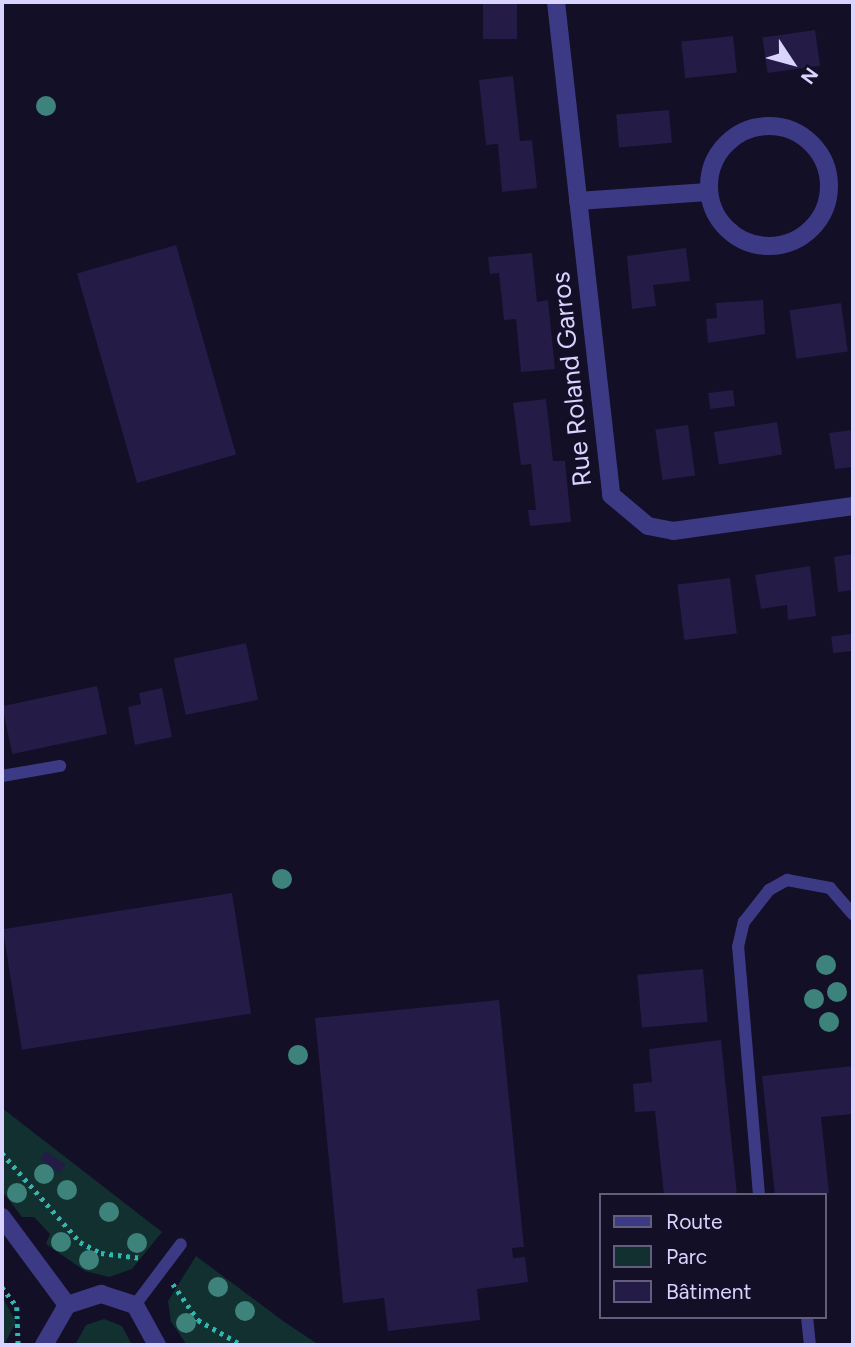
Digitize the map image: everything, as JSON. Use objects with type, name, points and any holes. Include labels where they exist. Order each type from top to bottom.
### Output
[{"type":"street","name":"Rue Roland Garros","points":[[556,2],[611,495],[648,526],[673,531],[853,506]]},
{"type":"street","points":[[771,126],[811,143],[829,180],[828,199],[812,229],[775,247],[737,238],[721,224],[708,192],[717,155],[733,138],[771,126]]},
{"type":"street","points":[[579,201],[708,192]]},
{"type":"street","points":[[2,1217],[67,1305]]},
{"type":"street","points":[[44,1345],[67,1305],[101,1294],[135,1305],[157,1345]]},
{"type":"lane","points":[[2,776],[60,766]]},
{"type":"lane","points":[[759,1193],[738,947],[744,922],[769,890],[787,880],[830,888],[853,914]]},
{"type":"lane","points":[[135,1305],[181,1244]]},
{"type":"lane","points":[[807,1319],[810,1345]]},
{"type":"path","points":[[2,1153],[80,1242],[101,1253],[140,1258]]},
{"type":"path","points":[[173,1284],[198,1320],[242,1345]]},
{"type":"path","points":[[2,1287],[17,1307],[18,1345]]},
{"type":"green space","points":[[2,1108],[162,1232],[132,1269],[109,1277],[85,1271],[46,1244],[50,1234],[34,1217],[22,1217],[2,1191]]},
{"type":"green space","points":[[196,1256],[319,1345],[187,1345],[171,1322],[168,1301]]},
{"type":"green space","points":[[2,1296],[16,1322],[4,1345],[2,1344]]},
{"type":"green space","points":[[104,1319],[122,1326],[132,1345],[75,1345],[86,1325]]},
{"type":"building","points":[[483,2],[517,2],[517,39],[483,39]]},
{"type":"building","points":[[815,30],[820,66],[768,73],[763,37]]},
{"type":"building","points":[[733,36],[737,73],[685,78],[681,41]]},
{"type":"building","points":[[513,76],[520,141],[532,140],[537,188],[502,192],[498,144],[486,145],[479,80]]},
{"type":"building","points":[[669,110],[672,143],[619,147],[616,115]]},
{"type":"building","points":[[176,245],[236,455],[137,483],[77,273]]},
{"type":"building","points":[[686,248],[690,281],[653,285],[656,306],[632,309],[627,256]]},
{"type":"building","points":[[532,253],[537,302],[548,300],[555,369],[521,372],[516,319],[504,320],[499,273],[490,274],[488,257]]},
{"type":"building","points":[[763,300],[765,334],[708,343],[706,319],[717,318],[716,303]]},
{"type":"building","points":[[841,303],[848,352],[796,359],[790,310]]},
{"type":"building","points":[[733,390],[735,406],[710,409],[708,393]]},
{"type":"building","points":[[546,399],[553,461],[565,461],[571,522],[530,526],[528,510],[536,510],[531,464],[521,465],[513,403]]},
{"type":"building","points":[[777,422],[782,455],[719,465],[714,432]]},
{"type":"building","points":[[688,425],[695,476],[662,480],[655,430]]},
{"type":"building","points":[[853,430],[853,467],[835,469],[829,433]]},
{"type":"building","points":[[853,554],[853,590],[838,592],[834,557]]},
{"type":"building","points":[[810,566],[816,616],[788,620],[787,605],[761,609],[755,575]]},
{"type":"building","points":[[730,578],[737,634],[684,640],[677,584]]},
{"type":"building","points":[[851,634],[853,651],[833,653],[831,636]]},
{"type":"building","points":[[246,643],[258,700],[186,715],[174,658]]},
{"type":"building","points":[[97,686],[107,734],[12,754],[2,706]]},
{"type":"building","points":[[162,688],[172,737],[135,745],[128,707],[141,704],[139,693]]},
{"type":"building","points":[[232,893],[251,1013],[22,1050],[3,929]]},
{"type":"building","points":[[703,969],[708,1022],[642,1028],[637,975]]},
{"type":"building","points":[[499,1000],[524,1247],[512,1248],[513,1258],[525,1257],[528,1282],[477,1289],[480,1320],[388,1331],[384,1298],[343,1303],[315,1018]]},
{"type":"building","points":[[721,1040],[737,1193],[664,1193],[655,1111],[635,1112],[633,1084],[652,1082],[649,1049]]},
{"type":"building","points":[[853,1066],[853,1114],[821,1117],[829,1193],[775,1193],[762,1076]]},
{"type":"building","points":[[46,1151],[66,1165],[60,1173],[40,1159]]}]
